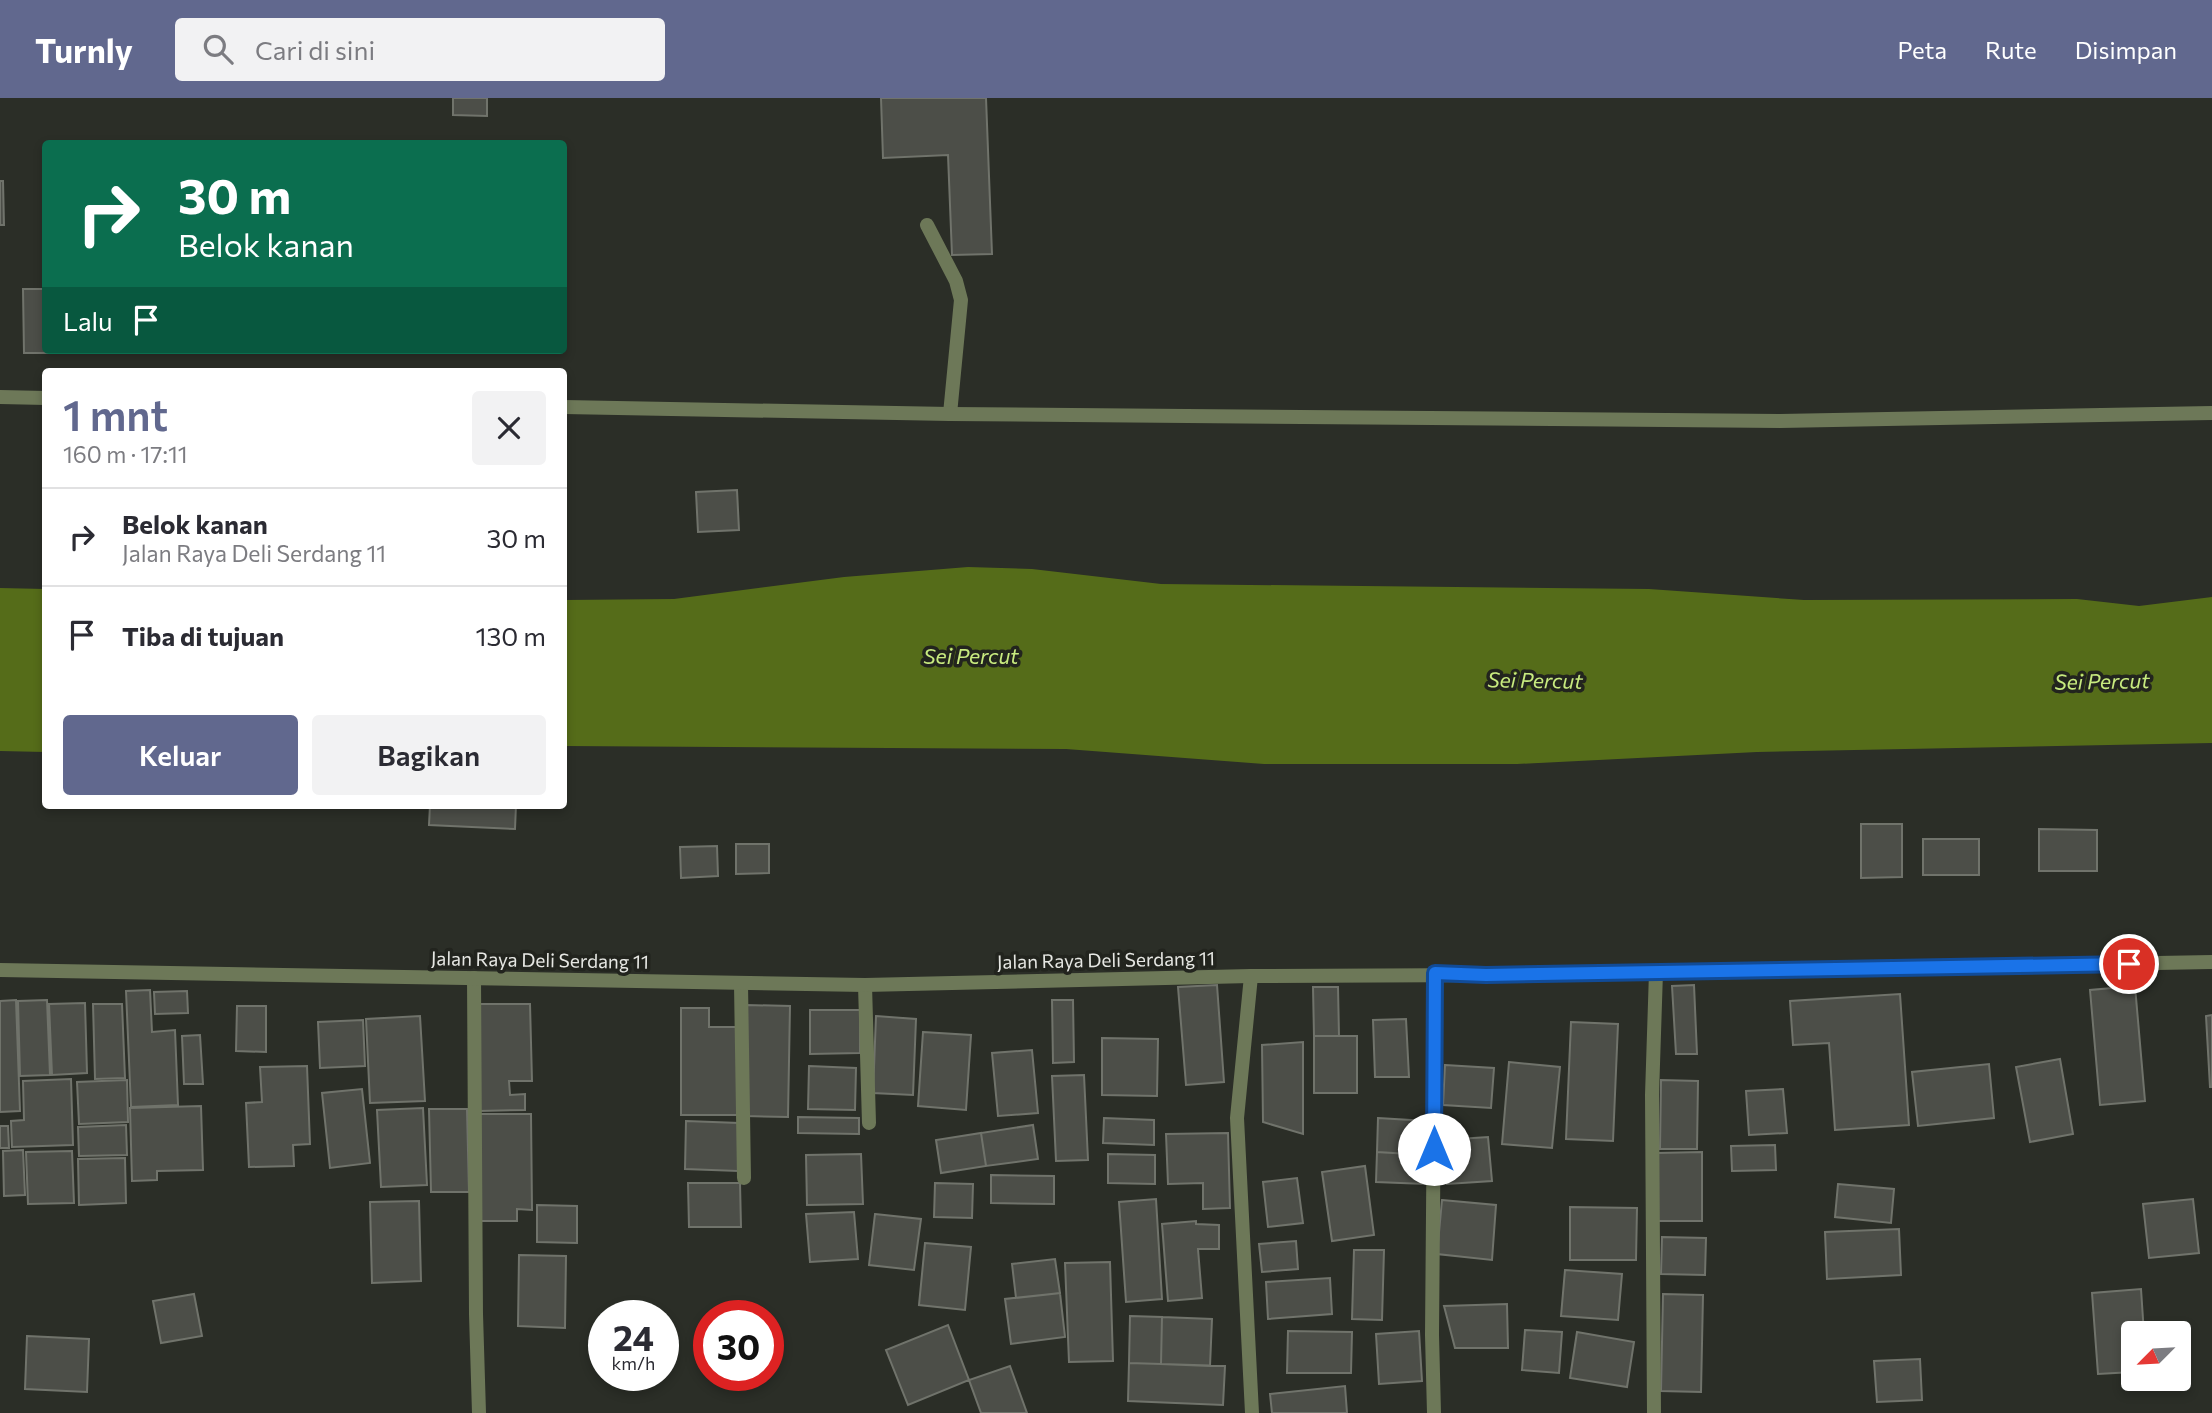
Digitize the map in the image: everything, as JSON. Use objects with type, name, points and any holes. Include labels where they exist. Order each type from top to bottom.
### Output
[{"type":"street","points":[[927,225],[956,281],[961,300],[950,414]]},
{"type":"street","points":[[0,397],[42,398]]},
{"type":"street","points":[[567,407],[950,414],[1780,421],[2212,413]]},
{"type":"street","name":"Jalan Raya Deli Serdang 11","points":[[0,971],[865,985],[1251,976],[1435,973],[1486,975],[2212,962]]},
{"type":"street","points":[[1654,1413],[1652,1095],[1656,972]]},
{"type":"street","points":[[1434,1413],[1432,1335],[1435,973]]},
{"type":"street","points":[[1251,976],[1237,1118],[1252,1413]]},
{"type":"street","points":[[474,978],[475,1314],[479,1413]]},
{"type":"street","points":[[741,984],[744,1178]]},
{"type":"street","points":[[865,985],[869,1123]]},
{"type":"water","name":"Sei Percut","points":[[968,567],[1032,569],[1161,584],[1649,589],[1804,600],[2077,599],[2139,606],[2212,597],[2212,743],[1757,752],[1517,764],[1264,764],[1066,749],[567,746],[567,600],[674,599],[844,577]]},
{"type":"water","points":[[0,588],[42,589],[42,752],[0,751]]},
{"type":"building","points":[[453,98],[487,98],[487,116],[453,115]]},
{"type":"building","points":[[881,98],[986,98],[992,254],[952,255],[948,155],[883,158]]},
{"type":"building","points":[[0,181],[3,181],[4,225],[0,225]]},
{"type":"building","points":[[23,289],[42,289],[42,353],[24,353]]},
{"type":"building","points":[[737,490],[739,530],[698,532],[696,492]]},
{"type":"building","points":[[430,809],[516,809],[515,829],[429,825]]},
{"type":"building","points":[[1861,824],[1902,824],[1902,877],[1861,878]]},
{"type":"building","points":[[2039,829],[2097,830],[2097,871],[2039,871]]},
{"type":"building","points":[[1923,839],[1979,839],[1979,875],[1923,875]]},
{"type":"building","points":[[736,844],[769,844],[769,873],[736,874]]},
{"type":"building","points":[[717,846],[718,876],[681,878],[680,847]]},
{"type":"building","points":[[1217,985],[1224,1082],[1186,1085],[1178,987]]},
{"type":"building","points":[[1694,985],[1697,1054],[1676,1054],[1672,986]]},
{"type":"building","points":[[2135,986],[2145,1101],[2100,1105],[2090,990]]},
{"type":"building","points":[[1313,987],[1338,987],[1339,1036],[1314,1036]]},
{"type":"building","points":[[150,990],[152,1032],[175,1030],[178,1105],[131,1107],[126,991]]},
{"type":"building","points":[[187,991],[188,1013],[155,1014],[154,992]]},
{"type":"building","points":[[1900,994],[1909,1125],[1835,1130],[1829,1043],[1793,1045],[1790,1001]]},
{"type":"building","points":[[16,1000],[20,1111],[0,1112],[0,1001]]},
{"type":"building","points":[[47,1000],[50,1075],[20,1076],[18,1001]]},
{"type":"building","points":[[1052,1000],[1073,1000],[1074,1062],[1053,1063]]},
{"type":"building","points":[[85,1003],[87,1073],[52,1075],[49,1004]]},
{"type":"building","points":[[93,1004],[122,1004],[125,1078],[95,1079]]},
{"type":"building","points":[[477,1004],[530,1004],[532,1081],[509,1081],[510,1095],[525,1094],[525,1110],[479,1111]]},
{"type":"building","points":[[746,1005],[790,1006],[788,1117],[745,1116]]},
{"type":"building","points":[[237,1006],[266,1006],[266,1052],[236,1051]]},
{"type":"building","points":[[681,1008],[709,1008],[709,1027],[740,1027],[740,1115],[681,1115]]},
{"type":"building","points":[[810,1010],[860,1010],[860,1053],[810,1054]]},
{"type":"building","points":[[2212,1015],[2212,1087],[2210,1087],[2206,1016]]},
{"type":"building","points":[[420,1016],[425,1101],[370,1103],[366,1019]]},
{"type":"building","points":[[876,1016],[916,1019],[913,1095],[873,1093]]},
{"type":"building","points":[[1406,1019],[1409,1077],[1375,1077],[1373,1020]]},
{"type":"building","points":[[363,1020],[365,1066],[320,1068],[318,1022]]},
{"type":"building","points":[[1571,1022],[1618,1024],[1613,1141],[1566,1139]]},
{"type":"building","points":[[923,1032],[971,1035],[966,1110],[918,1106]]},
{"type":"building","points":[[200,1035],[203,1084],[184,1084],[182,1036]]},
{"type":"building","points":[[1314,1036],[1357,1036],[1357,1093],[1314,1093]]},
{"type":"building","points":[[1102,1038],[1158,1039],[1157,1096],[1102,1095]]},
{"type":"building","points":[[1303,1042],[1303,1134],[1263,1122],[1262,1045]]},
{"type":"building","points":[[1032,1050],[1038,1113],[998,1116],[992,1053]]},
{"type":"building","points":[[2060,1059],[2073,1134],[2030,1142],[2016,1067]]},
{"type":"building","points":[[1509,1062],[1560,1067],[1552,1148],[1502,1144]]},
{"type":"building","points":[[1989,1064],[1994,1118],[1918,1126],[1912,1072]]},
{"type":"building","points":[[1445,1065],[1494,1068],[1491,1108],[1443,1105]]},
{"type":"building","points":[[307,1066],[310,1144],[293,1145],[294,1166],[249,1167],[246,1103],[262,1102],[260,1067]]},
{"type":"building","points":[[809,1066],[856,1068],[855,1110],[808,1109]]},
{"type":"building","points":[[1084,1075],[1088,1160],[1056,1161],[1052,1076]]},
{"type":"building","points":[[71,1079],[73,1145],[12,1147],[11,1121],[24,1120],[23,1081]]},
{"type":"building","points":[[127,1080],[128,1122],[79,1124],[77,1082]]},
{"type":"building","points":[[1661,1080],[1698,1081],[1697,1149],[1660,1149]]},
{"type":"building","points":[[362,1089],[370,1163],[330,1168],[322,1093]]},
{"type":"building","points":[[1783,1089],[1787,1133],[1749,1135],[1746,1091]]},
{"type":"building","points":[[201,1106],[203,1170],[157,1171],[157,1180],[132,1181],[130,1108]]},
{"type":"building","points":[[423,1108],[427,1185],[381,1187],[377,1110]]},
{"type":"building","points":[[429,1109],[467,1109],[469,1192],[431,1192]]},
{"type":"building","points":[[480,1114],[531,1114],[532,1210],[517,1209],[517,1221],[481,1221]]},
{"type":"building","points":[[798,1117],[859,1118],[859,1134],[798,1133]]},
{"type":"building","points":[[1104,1118],[1154,1120],[1154,1145],[1103,1143]]},
{"type":"building","points":[[1378,1118],[1427,1121],[1426,1155],[1377,1152]]},
{"type":"building","points":[[686,1121],[739,1123],[738,1171],[685,1169]]},
{"type":"building","points":[[126,1125],[127,1155],[79,1156],[78,1127]]},
{"type":"building","points":[[1033,1125],[1038,1159],[986,1166],[981,1133]]},
{"type":"building","points":[[0,1126],[8,1126],[9,1148],[0,1148]]},
{"type":"building","points":[[981,1133],[986,1166],[941,1173],[936,1140]]},
{"type":"building","points":[[1228,1133],[1230,1208],[1203,1209],[1203,1183],[1168,1184],[1166,1134]]},
{"type":"building","points":[[1488,1137],[1492,1181],[1447,1184],[1443,1140]]},
{"type":"building","points":[[1775,1145],[1776,1170],[1732,1171],[1731,1146]]},
{"type":"building","points":[[23,1150],[25,1195],[4,1196],[3,1151]]},
{"type":"building","points":[[72,1151],[74,1203],[28,1204],[26,1152]]},
{"type":"building","points":[[1377,1152],[1426,1155],[1425,1184],[1376,1182]]},
{"type":"building","points":[[1702,1152],[1702,1221],[1657,1221],[1657,1153]]},
{"type":"building","points":[[861,1154],[863,1204],[807,1205],[806,1155]]},
{"type":"building","points":[[1108,1154],[1155,1155],[1155,1184],[1108,1183]]},
{"type":"building","points":[[125,1158],[126,1203],[79,1205],[78,1159]]},
{"type":"building","points":[[1365,1166],[1374,1235],[1332,1241],[1322,1172]]},
{"type":"building","points":[[991,1175],[1054,1176],[1054,1204],[991,1203]]},
{"type":"building","points":[[1297,1178],[1303,1223],[1268,1227],[1263,1182]]},
{"type":"building","points":[[688,1183],[740,1183],[741,1227],[689,1227]]},
{"type":"building","points":[[935,1183],[973,1184],[972,1218],[934,1217]]},
{"type":"building","points":[[1838,1184],[1894,1189],[1891,1223],[1835,1217]]},
{"type":"building","points":[[1156,1199],[1162,1299],[1126,1302],[1119,1202]]},
{"type":"building","points":[[2193,1199],[2199,1253],[2149,1258],[2143,1204]]},
{"type":"building","points":[[1442,1200],[1496,1205],[1492,1260],[1437,1254]]},
{"type":"building","points":[[419,1201],[421,1281],[372,1283],[370,1202]]},
{"type":"building","points":[[537,1205],[577,1206],[577,1243],[537,1242]]},
{"type":"building","points":[[1570,1207],[1637,1208],[1636,1260],[1570,1260]]},
{"type":"building","points":[[854,1212],[858,1259],[810,1262],[806,1214]]},
{"type":"building","points":[[875,1214],[921,1219],[914,1270],[869,1265]]},
{"type":"building","points":[[1196,1221],[1196,1224],[1219,1225],[1219,1249],[1198,1249],[1202,1298],[1168,1301],[1162,1224]]},
{"type":"building","points":[[1899,1229],[1901,1275],[1827,1279],[1825,1232]]},
{"type":"building","points":[[1662,1237],[1706,1238],[1705,1275],[1661,1274]]},
{"type":"building","points":[[1296,1241],[1298,1269],[1262,1272],[1259,1244]]},
{"type":"building","points":[[925,1243],[971,1247],[965,1310],[919,1305]]},
{"type":"building","points":[[1354,1250],[1384,1250],[1382,1320],[1352,1319]]},
{"type":"building","points":[[519,1255],[566,1256],[565,1328],[518,1326]]},
{"type":"building","points":[[1055,1259],[1060,1293],[1016,1298],[1012,1264]]},
{"type":"building","points":[[1110,1262],[1113,1361],[1069,1362],[1065,1263]]},
{"type":"building","points":[[1565,1270],[1622,1274],[1618,1320],[1561,1316]]},
{"type":"building","points":[[1330,1278],[1332,1314],[1268,1319],[1266,1282]]},
{"type":"building","points":[[2141,1289],[2143,1321],[2121,1321],[2121,1373],[2098,1374],[2092,1293]]},
{"type":"building","points":[[1060,1293],[1065,1337],[1011,1344],[1005,1299]]},
{"type":"building","points":[[194,1294],[202,1336],[161,1343],[153,1301]]},
{"type":"building","points":[[1663,1294],[1703,1295],[1701,1392],[1661,1391]]},
{"type":"building","points":[[1507,1304],[1508,1348],[1455,1348],[1444,1306]]},
{"type":"building","points":[[1130,1316],[1162,1317],[1161,1364],[1129,1363]]},
{"type":"building","points":[[1162,1317],[1212,1319],[1210,1366],[1161,1364]]},
{"type":"building","points":[[948,1325],[969,1380],[908,1405],[886,1350]]},
{"type":"building","points":[[1525,1330],[1562,1332],[1559,1373],[1522,1370]]},
{"type":"building","points":[[1288,1331],[1352,1332],[1351,1373],[1287,1373]]},
{"type":"building","points":[[1419,1331],[1422,1381],[1379,1384],[1376,1334]]},
{"type":"building","points":[[1577,1332],[1634,1342],[1627,1387],[1570,1378]]},
{"type":"building","points":[[27,1336],[89,1339],[87,1392],[25,1389]]},
{"type":"building","points":[[1920,1359],[1922,1400],[1877,1402],[1874,1361]]},
{"type":"building","points":[[1129,1363],[1225,1366],[1223,1405],[1128,1401]]},
{"type":"building","points":[[1010,1366],[1027,1413],[981,1413],[969,1380]]},
{"type":"building","points":[[1345,1386],[1347,1413],[1272,1413],[1270,1394]]},
{"type":"route","points":[[1434,1149],[1435,973],[1486,975],[2129,964]]}]
